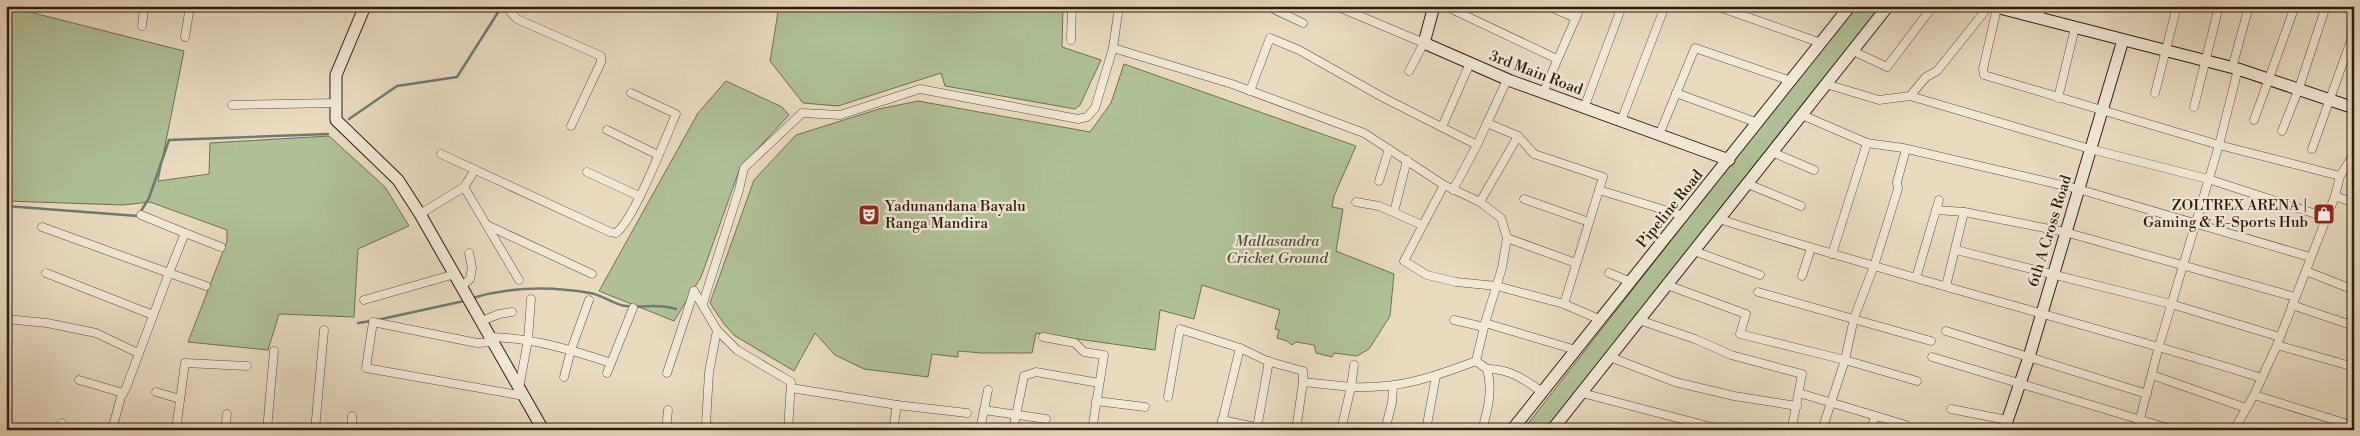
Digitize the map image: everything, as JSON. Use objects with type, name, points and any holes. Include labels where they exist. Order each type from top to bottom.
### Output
[{"type":"street","points":[[134,6],[145,7],[142,26]]},
{"type":"street","points":[[185,37],[190,6]]},
{"type":"street","points":[[365,6],[336,75],[336,120],[398,180],[420,214],[545,429]]},
{"type":"street","points":[[1071,40],[1072,6]]},
{"type":"street","points":[[703,304],[740,190],[744,168],[802,113],[840,115],[887,98],[920,89],[1078,119],[1086,117],[1095,108],[1113,48],[1119,6]]},
{"type":"street","points":[[1267,6],[1303,23]]},
{"type":"street","name":"3rd Main Road","points":[[1336,6],[1352,9],[1507,80],[1729,160]]},
{"type":"street","points":[[1409,71],[1424,43],[1434,6]]},
{"type":"street","points":[[1445,6],[1557,58]]},
{"type":"street","points":[[1548,6],[1576,18]]},
{"type":"street","points":[[1543,93],[1581,6]]},
{"type":"street","points":[[1584,108],[1622,6]]},
{"type":"street","points":[[1621,121],[1665,6]]},
{"type":"street","points":[[1716,6],[1738,10],[1821,43]]},
{"type":"street","points":[[1553,430],[1888,6]]},
{"type":"street","points":[[1853,51],[1888,68],[1933,6]]},
{"type":"street","points":[[2039,19],[2042,6]]},
{"type":"street","points":[[2155,93],[2177,8],[2164,6]]},
{"type":"street","points":[[2194,107],[2219,6]]},
{"type":"street","points":[[2138,430],[2159,346],[2219,145],[2249,6]]},
{"type":"street","points":[[2254,120],[2295,6]]},
{"type":"street","points":[[2282,131],[2300,88],[2326,6]]},
{"type":"street","points":[[505,7],[517,19],[601,56],[601,62],[571,126]]},
{"type":"street","name":"Pipeline Road","points":[[1512,430],[1729,160],[1848,7]]},
{"type":"street","points":[[1993,7],[2235,68],[2300,88],[2354,108]]},
{"type":"street","points":[[1910,96],[1926,77],[1937,71],[1993,7]]},
{"type":"street","points":[[1993,7],[1983,70],[1984,75],[2219,145],[2340,176]]},
{"type":"street","points":[[2058,98],[2074,28]]},
{"type":"street","points":[[2312,149],[2332,99],[2354,32]]},
{"type":"street","points":[[1250,91],[1270,38],[1299,50],[1478,145]]},
{"type":"street","name":"6th A Cross Road","points":[[2006,425],[2029,357],[2123,40]]},
{"type":"street","points":[[1113,48],[1250,91],[1364,133],[1444,185],[1480,202],[1501,218],[1507,238],[1502,268],[1484,325],[1476,361]]},
{"type":"street","points":[[1659,135],[1695,48],[1791,81]]},
{"type":"street","points":[[1442,127],[1470,63]]},
{"type":"street","points":[[1453,190],[1478,145],[1507,80]]},
{"type":"street","points":[[1826,84],[1879,100],[1910,96],[2090,149],[2208,179],[2326,217]]},
{"type":"street","points":[[441,154],[610,232],[616,233],[622,229],[639,196],[676,114],[631,93]]},
{"type":"street","points":[[1676,93],[1758,123]]},
{"type":"street","points":[[232,105],[336,102]]},
{"type":"street","points":[[1802,115],[1867,143],[1906,148],[2078,189],[2310,257]]},
{"type":"street","points":[[1487,123],[1518,136],[1534,154],[1603,177],[1564,304]]},
{"type":"street","points":[[607,130],[658,155]]},
{"type":"street","points":[[1480,202],[1518,136]]},
{"type":"street","points":[[1832,254],[1867,143]]},
{"type":"street","points":[[1379,181],[1389,148]]},
{"type":"street","points":[[1822,430],[1845,360],[1854,318],[1874,266],[1898,189],[1897,182],[1906,148]]},
{"type":"street","points":[[1772,152],[1814,170]]},
{"type":"street","points":[[2234,430],[2254,395],[2277,345],[2335,196],[2340,176],[2353,158]]},
{"type":"street","points":[[1394,212],[1407,160]]},
{"type":"street","points":[[420,214],[464,187],[475,170]]},
{"type":"street","points":[[587,172],[639,196]]},
{"type":"street","points":[[1748,184],[1801,206]]},
{"type":"street","points":[[1444,185],[1404,261],[1427,275],[1456,282],[1497,286],[1564,304],[1600,320]]},
{"type":"street","points":[[464,187],[519,280]]},
{"type":"street","points":[[1599,190],[1684,216]]},
{"type":"street","points":[[2335,196],[2354,203]]},
{"type":"street","points":[[1524,199],[1589,222]]},
{"type":"street","points":[[1916,278],[1939,200]]},
{"type":"street","points":[[1356,202],[1379,206],[1422,225]]},
{"type":"street","points":[[1936,210],[1964,212],[2065,232],[2183,264],[2294,301],[2354,326]]},
{"type":"street","points":[[1946,286],[1964,212]]},
{"type":"street","points":[[141,215],[221,247]]},
{"type":"street","points":[[1719,219],[1811,248],[2159,346],[2262,378]]},
{"type":"street","points":[[487,225],[592,274]]},
{"type":"street","points":[[42,227],[206,286]]},
{"type":"street","points":[[124,430],[112,428],[123,393],[184,233]]},
{"type":"street","points":[[1507,238],[1576,263]]},
{"type":"street","points":[[1802,276],[1811,248]]},
{"type":"street","points":[[1956,250],[2171,304],[2280,337]]},
{"type":"street","points":[[1694,251],[1760,275]]},
{"type":"street","points":[[462,286],[470,279],[472,268],[469,253]]},
{"type":"street","points":[[2306,271],[2354,290]]},
{"type":"street","points":[[46,273],[153,315]]},
{"type":"street","points":[[1609,273],[1631,282]]},
{"type":"street","points":[[364,300],[455,274]]},
{"type":"street","points":[[1667,285],[1746,314],[1740,334],[1845,360],[1917,382]]},
{"type":"street","points":[[668,373],[694,292],[703,304],[716,330],[737,350],[791,382],[788,430]]},
{"type":"street","points":[[1758,292],[1931,340]]},
{"type":"street","points":[[522,392],[531,299]]},
{"type":"street","points":[[564,377],[571,350],[589,300]]},
{"type":"street","points":[[607,373],[633,308]]},
{"type":"street","points":[[482,321],[499,314],[512,312]]},
{"type":"street","points":[[6,319],[47,323],[96,333],[138,353]]},
{"type":"street","points":[[1454,320],[1484,325],[1576,350]]},
{"type":"street","points":[[1639,320],[1695,339],[1731,355],[1802,374],[1793,422]]},
{"type":"street","points":[[522,392],[366,368],[374,322],[477,343],[492,340],[528,340],[571,350],[612,363]]},
{"type":"street","points":[[1168,397],[1180,329],[1303,371],[1296,430]]},
{"type":"street","points":[[316,430],[324,330]]},
{"type":"street","points":[[714,430],[706,424],[709,372],[716,330]]},
{"type":"street","points":[[1946,331],[2147,394]]},
{"type":"street","points":[[1043,337],[1075,343],[1084,352],[1104,355],[1092,430]]},
{"type":"street","points":[[2277,345],[2354,367]]},
{"type":"street","points":[[1220,430],[1240,348]]},
{"type":"street","points":[[267,430],[274,351]]},
{"type":"street","points":[[1610,357],[1675,382],[1734,396],[1797,406]]},
{"type":"street","points":[[1932,357],[2019,385],[2174,430]]},
{"type":"street","points":[[1257,428],[1270,361]]},
{"type":"street","points":[[1476,361],[1487,369],[1491,383],[1482,430]]},
{"type":"street","points":[[1303,382],[1350,387],[1393,386],[1436,376],[1476,361]]},
{"type":"street","points":[[176,430],[185,363],[247,366]]},
{"type":"street","points":[[1340,430],[1354,365]]},
{"type":"street","points":[[1487,369],[1501,368],[1528,382],[1542,392]]},
{"type":"street","points":[[1014,430],[1024,376],[1036,372],[1099,383]]},
{"type":"street","points":[[2152,375],[2246,408]]},
{"type":"street","points":[[1426,430],[1436,376]]},
{"type":"street","points":[[79,380],[123,393]]},
{"type":"street","points":[[1384,430],[1392,403],[1393,386]]},
{"type":"street","points":[[790,388],[896,405],[966,413]]},
{"type":"street","points":[[980,430],[988,390]]},
{"type":"street","points":[[156,392],[180,399]]},
{"type":"street","points":[[1582,393],[1723,430]]},
{"type":"street","points":[[1799,393],[1906,425]]},
{"type":"street","points":[[2254,395],[2354,426]]},
{"type":"street","points":[[1096,401],[1145,407]]},
{"type":"street","points":[[893,430],[896,405]]},
{"type":"street","points":[[1952,409],[2006,425]]},
{"type":"street","points":[[666,430],[668,410]]},
{"type":"street","points":[[984,410],[1046,419]]},
{"type":"street","points":[[225,430],[227,414]]},
{"type":"street","points":[[352,416],[352,430]]},
{"type":"street","points":[[1871,430],[1875,416]]},
{"type":"street","points":[[1222,420],[1269,430]]},
{"type":"green space","points":[[6,6],[184,51],[158,181],[209,174],[210,143],[329,136],[385,187],[409,226],[358,249],[354,317],[279,314],[268,350],[188,342],[227,241],[227,230],[150,202],[123,205],[6,201]]},
{"type":"green space","points":[[779,6],[1063,6],[1062,47],[1101,60],[1080,105],[1075,109],[945,86],[941,73],[838,106],[803,103],[770,61]]},
{"type":"green space","points":[[1854,6],[1884,6],[1551,430],[1523,430]]},
{"type":"green space","name":"Mallasandra Cricket Ground","points":[[1124,64],[1356,146],[1334,196],[1332,207],[1343,209],[1336,251],[1394,274],[1390,316],[1369,349],[1357,356],[1334,353],[1332,357],[1316,353],[1314,345],[1296,342],[1292,345],[1287,341],[1277,338],[1279,330],[1275,329],[1280,310],[1202,285],[1194,319],[1160,310],[1155,350],[1036,333],[1032,353],[958,351],[958,357],[932,354],[928,377],[864,369],[835,355],[815,333],[794,371],[735,336],[724,324],[710,303],[754,180],[796,135],[879,109],[918,101],[1090,132],[1111,103]]},
{"type":"green space","points":[[726,81],[782,107],[789,115],[740,168],[701,277],[674,321],[599,291],[698,113]]},
{"type":"waterway","points":[[349,119],[397,86],[457,77],[502,6]]},
{"type":"waterway","points":[[6,206],[138,216],[149,198],[169,140],[328,134]]},
{"type":"waterway","points":[[472,298],[516,290],[560,289],[595,294],[626,306],[663,306],[676,309]]},
{"type":"waterway","points":[[377,320],[464,301]]},
{"type":"waterway","points":[[358,323],[371,321]]},
{"type":"place","name":"ZOLTREX ARENA | Gaming & E-Sports Hub","points":[[2324,214]]},
{"type":"place","name":"Yadunandana Bayalu Ranga Mandira","points":[[869,215]]}]
